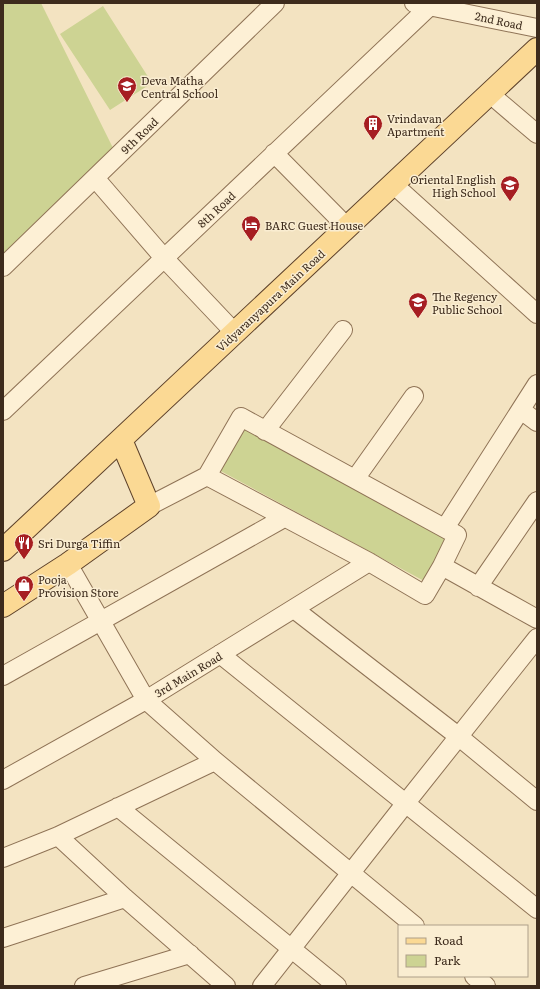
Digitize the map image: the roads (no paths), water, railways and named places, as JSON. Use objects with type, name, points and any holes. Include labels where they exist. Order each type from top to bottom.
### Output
[{"type":"main road","name":"Vidyaranyapura Main Road","points":[[3,550],[537,49]]},
{"type":"main road","points":[[3,606],[68,564],[149,506],[121,440]]},
{"type":"street","name":"9th Road","points":[[3,267],[275,3]]},
{"type":"street","name":"2nd Road","points":[[422,4],[537,28]]},
{"type":"street","name":"8th Road","points":[[3,411],[274,153],[422,4]]},
{"type":"street","points":[[490,94],[537,134]]},
{"type":"street","points":[[274,153],[348,227]]},
{"type":"street","points":[[95,178],[164,258],[235,332]]},
{"type":"street","points":[[393,184],[537,314]]},
{"type":"street","points":[[265,431],[343,330]]},
{"type":"street","points":[[446,528],[537,384]]},
{"type":"street","points":[[355,479],[414,396]]},
{"type":"street","points":[[521,410],[537,422]]},
{"type":"street","points":[[149,506],[207,476],[241,418],[457,535],[442,566],[425,595],[369,562],[207,476]]},
{"type":"street","points":[[478,587],[537,501]]},
{"type":"street","points":[[3,676],[100,620],[284,518]]},
{"type":"street","name":"3rd Main Road","points":[[3,780],[146,700],[369,562]]},
{"type":"street","points":[[68,564],[146,700],[216,762],[414,925]]},
{"type":"street","points":[[442,566],[537,619]]},
{"type":"street","points":[[294,609],[458,736],[537,801]]},
{"type":"street","points":[[262,986],[458,736],[537,638]]},
{"type":"street","points":[[220,654],[537,909]]},
{"type":"street","points":[[3,858],[58,836],[216,762]]},
{"type":"street","points":[[118,807],[337,986]]},
{"type":"street","points":[[58,836],[125,898],[226,986]]},
{"type":"street","points":[[3,938],[125,898]]},
{"type":"street","points":[[84,986],[190,954]]},
{"type":"street","points":[[475,977],[486,986]]},
{"type":"place","name":"Deva Matha Central School","points":[[127,103]]},
{"type":"place","name":"Vrindavan Apartment","points":[[373,141]]},
{"type":"place","name":"Oriental English High School","points":[[510,202]]},
{"type":"place","name":"BARC Guest House","points":[[251,242]]},
{"type":"place","name":"The Regency Public School","points":[[418,319]]},
{"type":"place","name":"Sri Durga Tiffin","points":[[24,560]]},
{"type":"place","name":"Pooja Provision Store","points":[[24,602]]}]
